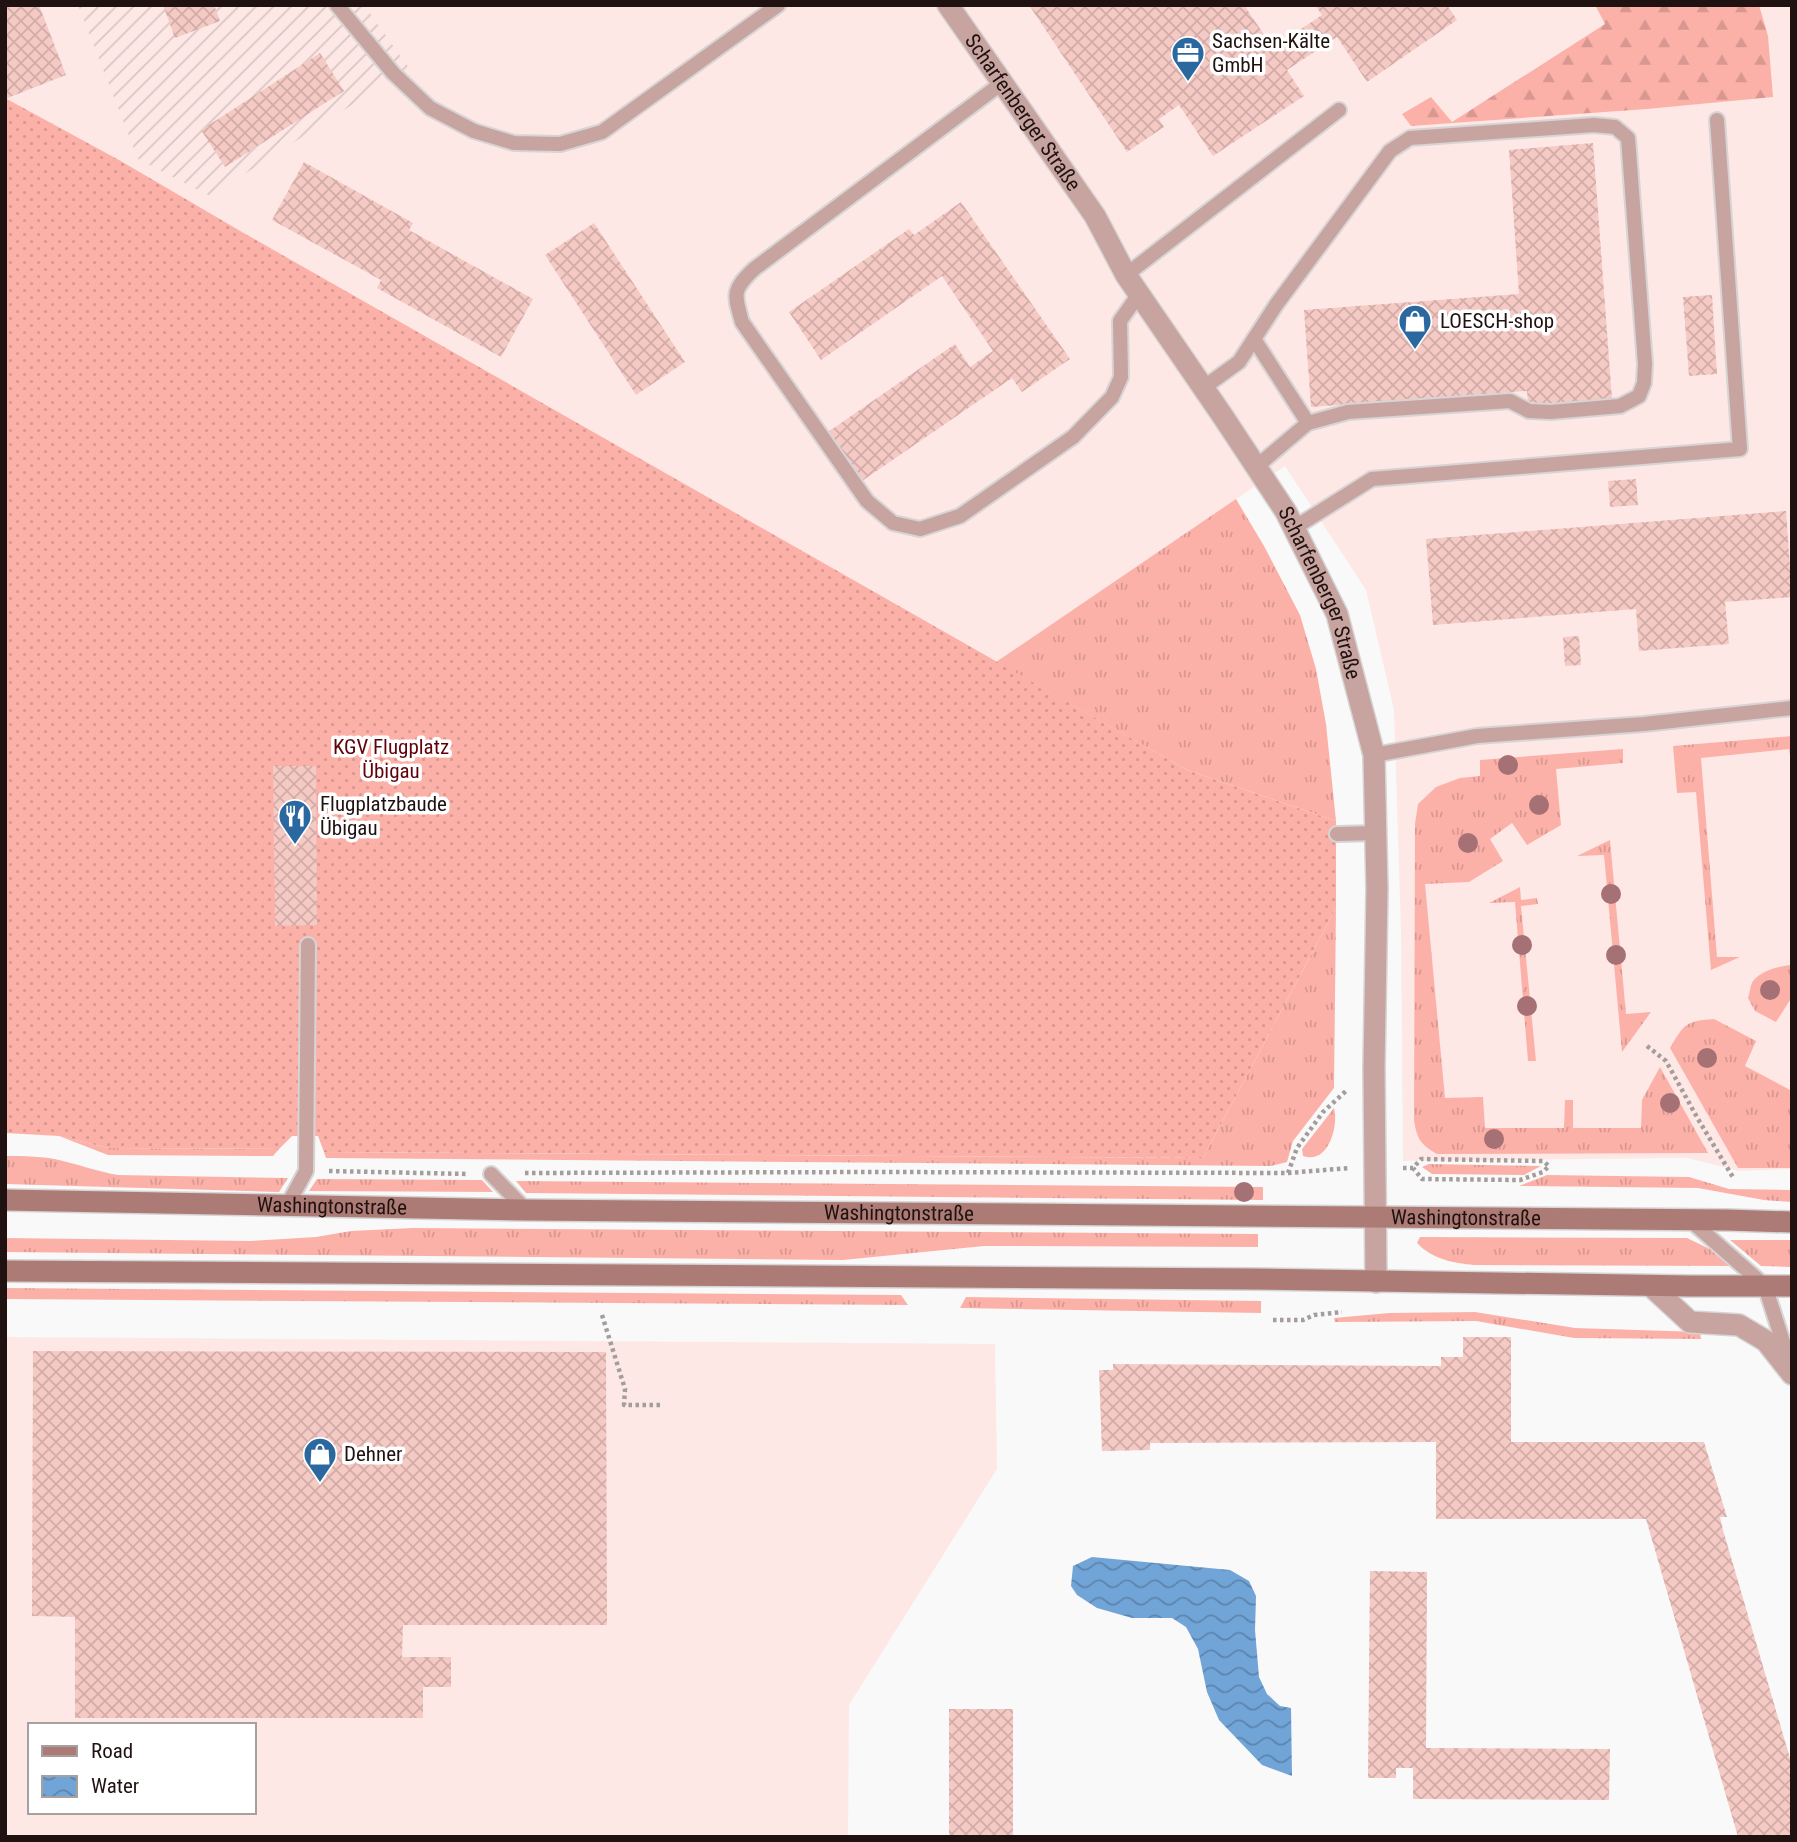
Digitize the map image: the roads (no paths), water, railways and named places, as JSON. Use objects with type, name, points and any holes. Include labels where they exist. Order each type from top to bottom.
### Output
[{"type":"main road","name":"Washingtonstraße","points":[[5,1200],[526,1210],[1792,1222]]},
{"type":"main road","points":[[5,1271],[1251,1279],[1792,1286]]},
{"type":"street","name":"Scharfenberger Straße","points":[[948,5],[1095,216],[1126,275],[1286,512],[1337,614],[1374,755],[1377,889],[1374,1068],[1376,1282]]},
{"type":"street","points":[[1651,1286],[1690,1322],[1739,1325],[1766,1341],[1792,1374]]},
{"type":"lane","points":[[337,5],[393,73],[430,108],[474,131],[514,143],[560,144],[603,132],[778,5]]},
{"type":"lane","points":[[1002,83],[754,269],[740,282],[735,299],[741,323],[867,501],[892,523],[920,529],[960,516],[1073,437],[1112,397],[1121,377],[1120,321],[1139,294]]},
{"type":"lane","points":[[1126,275],[1339,110]]},
{"type":"lane","points":[[1294,528],[1372,479],[1740,449],[1717,120]]},
{"type":"lane","points":[[1203,388],[1239,362],[1276,304],[1390,151],[1410,138],[1594,125],[1615,127],[1628,138],[1645,364],[1644,383],[1639,396],[1620,406],[1565,411],[1530,411],[1510,401],[1348,412],[1308,423],[1256,467]]},
{"type":"lane","points":[[1254,339],[1308,423]]},
{"type":"lane","points":[[1374,755],[1477,736],[1644,724],[1792,708]]},
{"type":"lane","points":[[1337,834],[1376,833]]},
{"type":"lane","points":[[287,1206],[306,1171],[308,946]]},
{"type":"lane","points":[[491,1174],[526,1210]]},
{"type":"lane","points":[[1690,1220],[1765,1286],[1792,1368]]},
{"type":"water","points":[[1092,1557],[1230,1570],[1249,1581],[1256,1596],[1255,1630],[1259,1677],[1267,1694],[1280,1706],[1291,1708],[1292,1776],[1262,1765],[1219,1720],[1207,1692],[1198,1649],[1186,1627],[1172,1618],[1132,1618],[1097,1608],[1077,1595],[1071,1586],[1073,1566]]},
{"type":"place","name":"Sachsen-Kälte GmbH","points":[[1188,83]]},
{"type":"place","name":"LOESCH-shop","points":[[1415,351]]},
{"type":"place","name":"Flugplatzbaude Übigau","points":[[295,846]]},
{"type":"place","name":"Dehner","points":[[320,1484]]},
{"type":"park label","name":"KGV Flugplatz Übigau","points":[[391,759]]}]
